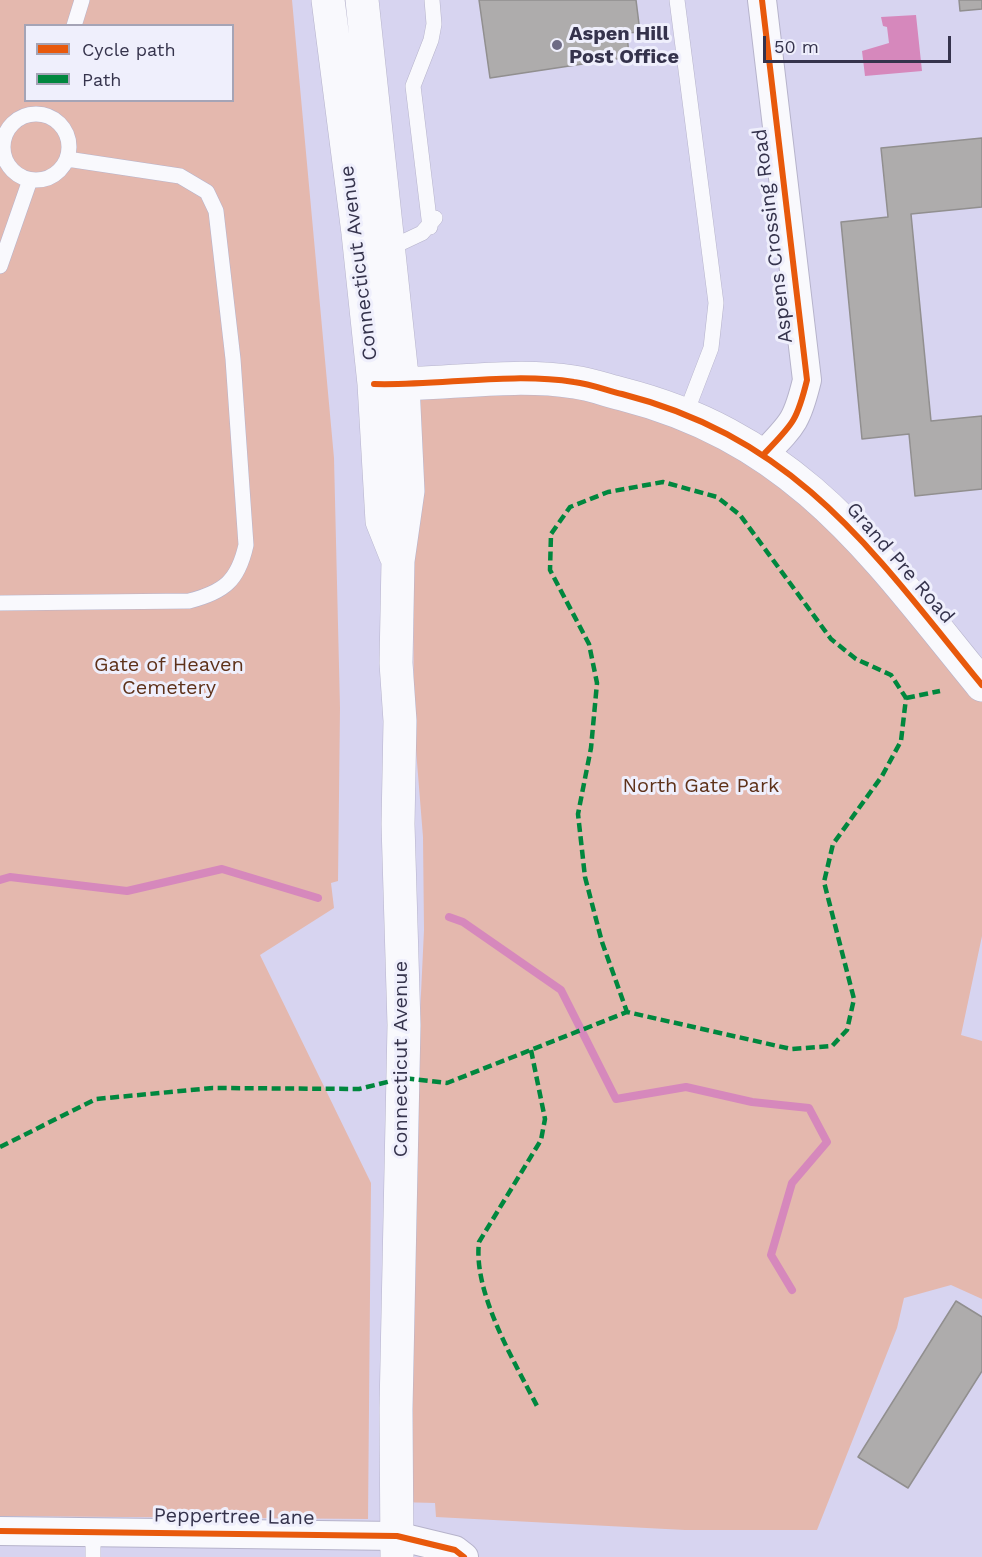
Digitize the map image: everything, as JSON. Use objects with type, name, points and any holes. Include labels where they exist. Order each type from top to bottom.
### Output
[{"type":"main road","name":"Connecticut Avenue","points":[[328,0],[389,385]]},
{"type":"main road","name":"Connecticut Avenue","points":[[362,0],[388,249],[389,385],[382,520],[398,561],[396,663],[400,721],[398,824],[404,1025],[396,1408],[397,1546]]},
{"type":"main road","name":"Grand Pre Road","points":[[389,385],[484,379],[573,382],[686,413],[764,454],[800,481],[857,534],[982,685]]},
{"type":"street","name":"Aspens Crossing Road","points":[[762,0],[807,380],[799,413],[791,426],[764,454]]},
{"type":"street","name":"Peppertree Lane","points":[[0,1531],[93,1544],[397,1546],[455,1550],[464,1557]]},
{"type":"lane","points":[[75,24],[82,0]]},
{"type":"lane","points":[[388,249],[430,227],[435,217],[436,202],[419,72],[434,24],[432,0]]},
{"type":"lane","points":[[677,0],[716,303],[711,348],[686,413]]},
{"type":"lane","points":[[50,108],[68,136],[67,159],[55,174],[44,179],[30,180],[19,176],[7,164],[3,153],[2,135],[17,119],[50,108]]},
{"type":"lane","points":[[0,603],[189,601],[209,596],[225,587],[241,567],[246,545],[233,359],[216,211],[207,192],[180,176],[67,159]]},
{"type":"lane","points":[[0,266],[30,180]]},
{"type":"green space","name":"Gate of Heaven Cemetery","points":[[0,0],[292,0],[334,458],[340,708],[338,881],[331,883],[334,908],[260,955],[371,1183],[368,1519],[0,1516]]},
{"type":"green space","name":"North Gate Park","points":[[573,382],[764,454],[982,685],[982,936],[961,1035],[982,1041],[982,1299],[951,1285],[904,1298],[897,1328],[817,1530],[685,1530],[436,1517],[435,1503],[397,1502],[424,930],[423,837],[414,725],[413,572],[403,385]]},
{"type":"shaded area","points":[[916,15],[922,71],[865,76],[862,51],[889,43],[887,27],[883,26],[881,17]]},
{"type":"building","name":"Aspen Hill Post Office","points":[[479,0],[636,0],[640,32],[627,33],[629,57],[490,78]]},
{"type":"building","points":[[959,0],[982,0],[982,9],[960,11]]},
{"type":"building","points":[[982,138],[982,207],[911,214],[931,421],[982,416],[982,489],[915,496],[909,434],[862,439],[841,222],[888,217],[881,148]]},
{"type":"building","points":[[956,1301],[982,1317],[982,1371],[908,1488],[858,1457]]},
{"type":"waterway","points":[[0,880],[10,877],[127,891],[222,869],[318,898]]},
{"type":"waterway","points":[[449,917],[463,922],[561,990],[616,1099],[686,1087],[752,1102],[809,1108],[827,1142],[792,1183],[771,1255],[792,1290]]},
{"type":"marked path","points":[[0,1147],[96,1099],[213,1088],[359,1089],[403,1078],[447,1083],[627,1012],[791,1049],[832,1046],[847,1030],[854,999],[824,882],[833,844],[882,776],[901,741],[906,698],[891,675],[856,659],[831,639],[740,515],[717,497],[663,482],[608,492],[570,507],[551,534],[550,570],[589,644],[597,683],[591,748],[578,814],[585,877],[602,942],[627,1012]]},
{"type":"marked path","points":[[906,698],[940,691]]},
{"type":"marked path","points":[[531,1050],[545,1119],[541,1140],[479,1242],[479,1262],[482,1283],[497,1326],[537,1406]]},
{"type":"cycle path","points":[[762,0],[807,380],[793,421],[764,454]]},
{"type":"cycle path","points":[[374,384],[525,378],[574,382],[622,394],[684,414],[737,440],[785,471],[828,507],[905,590],[982,685]]},
{"type":"cycle path","points":[[0,1531],[397,1536],[455,1550],[464,1557]]},
{"type":"place","name":"Aspen Hill Post Office","points":[[557,45]]}]
